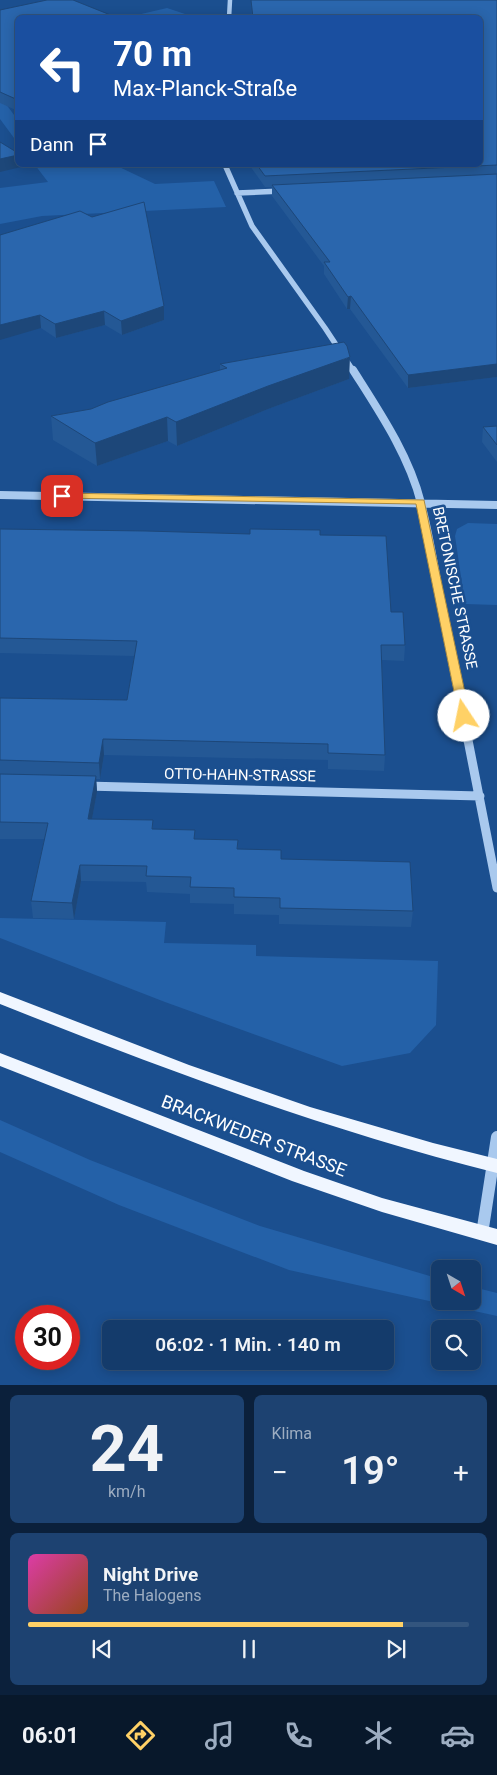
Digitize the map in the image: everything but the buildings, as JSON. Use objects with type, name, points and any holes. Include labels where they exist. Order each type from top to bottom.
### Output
[{"type":"main road","points":[[0,998],[161,1061],[226,1084],[408,1143],[496,1165]]},
{"type":"main road","name":"BRACKWEDER STRASSE","points":[[0,1059],[298,1176],[382,1205],[490,1235]]},
{"type":"street","points":[[229,15],[230,0]]},
{"type":"street","name":"BRETONISCHE STRASSE","points":[[226,167],[252,226],[325,328],[376,406],[409,469],[421,502],[497,888]]},
{"type":"street","points":[[237,193],[285,190]]},
{"type":"street","points":[[0,495],[497,505]]},
{"type":"street","name":"OTTO-HAHN-STRASSE","points":[[76,786],[480,796]]},
{"type":"street","points":[[490,1235],[497,1137]]},
{"type":"shaded area","points":[[167,8],[188,15],[137,15]]},
{"type":"shaded area","points":[[0,96],[15,116],[15,139],[0,119]]},
{"type":"shaded area","points":[[37,167],[119,167],[155,184],[214,181],[226,207],[42,216],[0,224],[0,188],[48,182]]},
{"type":"shaded area","points":[[468,523],[497,524],[497,605],[465,604],[455,536],[457,529]]},
{"type":"shaded area","points":[[0,918],[166,922],[164,943],[256,945],[256,956],[438,961],[436,1025],[410,1053],[342,1066],[165,1002],[0,938]]},
{"type":"shaded area","points":[[0,1120],[90,1160],[260,1226],[431,1276],[431,1301],[289,1270],[119,1205],[0,1152]]},
{"type":"shaded area","points":[[481,1289],[497,1293],[497,1316],[470,1310],[481,1310]]},
{"type":"route","points":[[62,496],[421,502],[464,716]]}]
